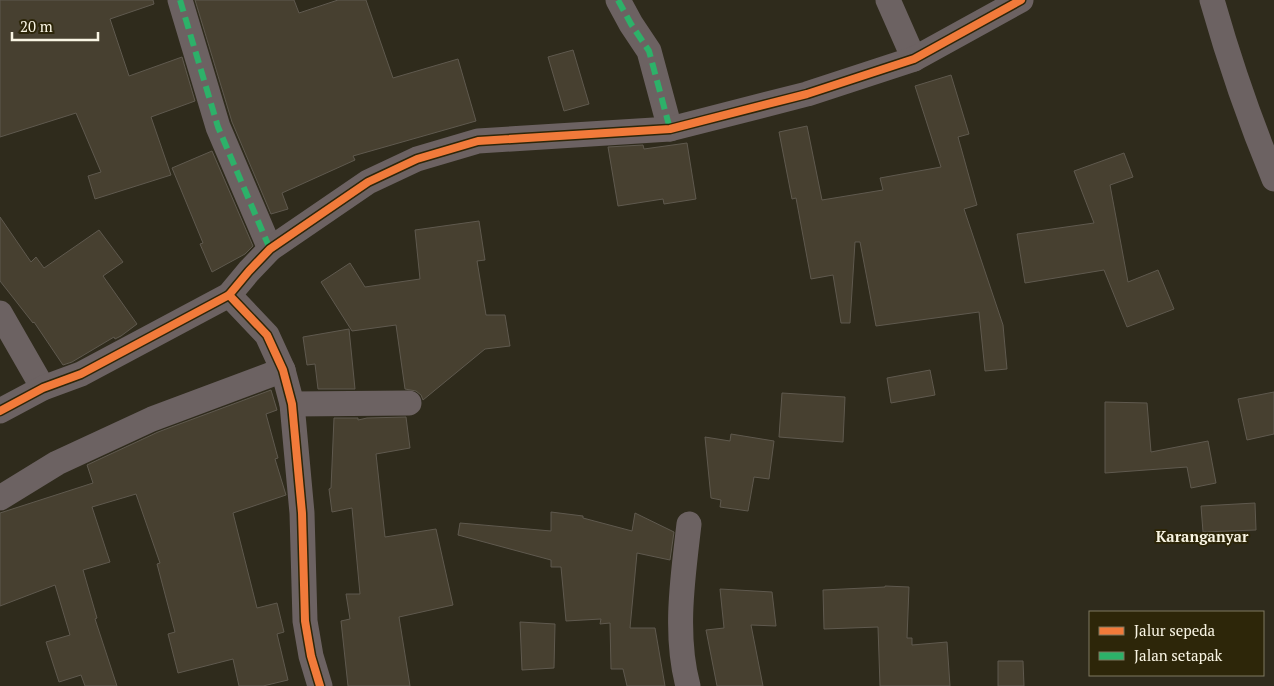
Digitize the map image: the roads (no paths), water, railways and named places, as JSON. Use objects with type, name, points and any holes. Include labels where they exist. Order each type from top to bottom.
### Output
[{"type":"street","points":[[180,0],[218,127],[270,249]]},
{"type":"street","points":[[618,0],[649,51],[670,129]]},
{"type":"street","points":[[888,0],[914,59]]},
{"type":"street","points":[[0,412],[43,388],[80,374],[229,296],[270,249],[368,182],[417,159],[478,141],[670,129],[808,94],[914,59],[1019,0]]},
{"type":"street","points":[[1212,0],[1263,153],[1274,178]]},
{"type":"street","points":[[229,296],[267,334],[283,370],[292,404],[302,513],[305,620],[311,656],[320,686]]},
{"type":"street","points":[[0,313],[43,388]]},
{"type":"street","points":[[0,498],[57,463],[152,418],[283,370]]},
{"type":"street","points":[[292,404],[409,403]]},
{"type":"street","points":[[688,686],[683,658],[682,614],[683,574],[689,524]]},
{"type":"district","name":"Karanganyar","points":[[1202,536]]}]
